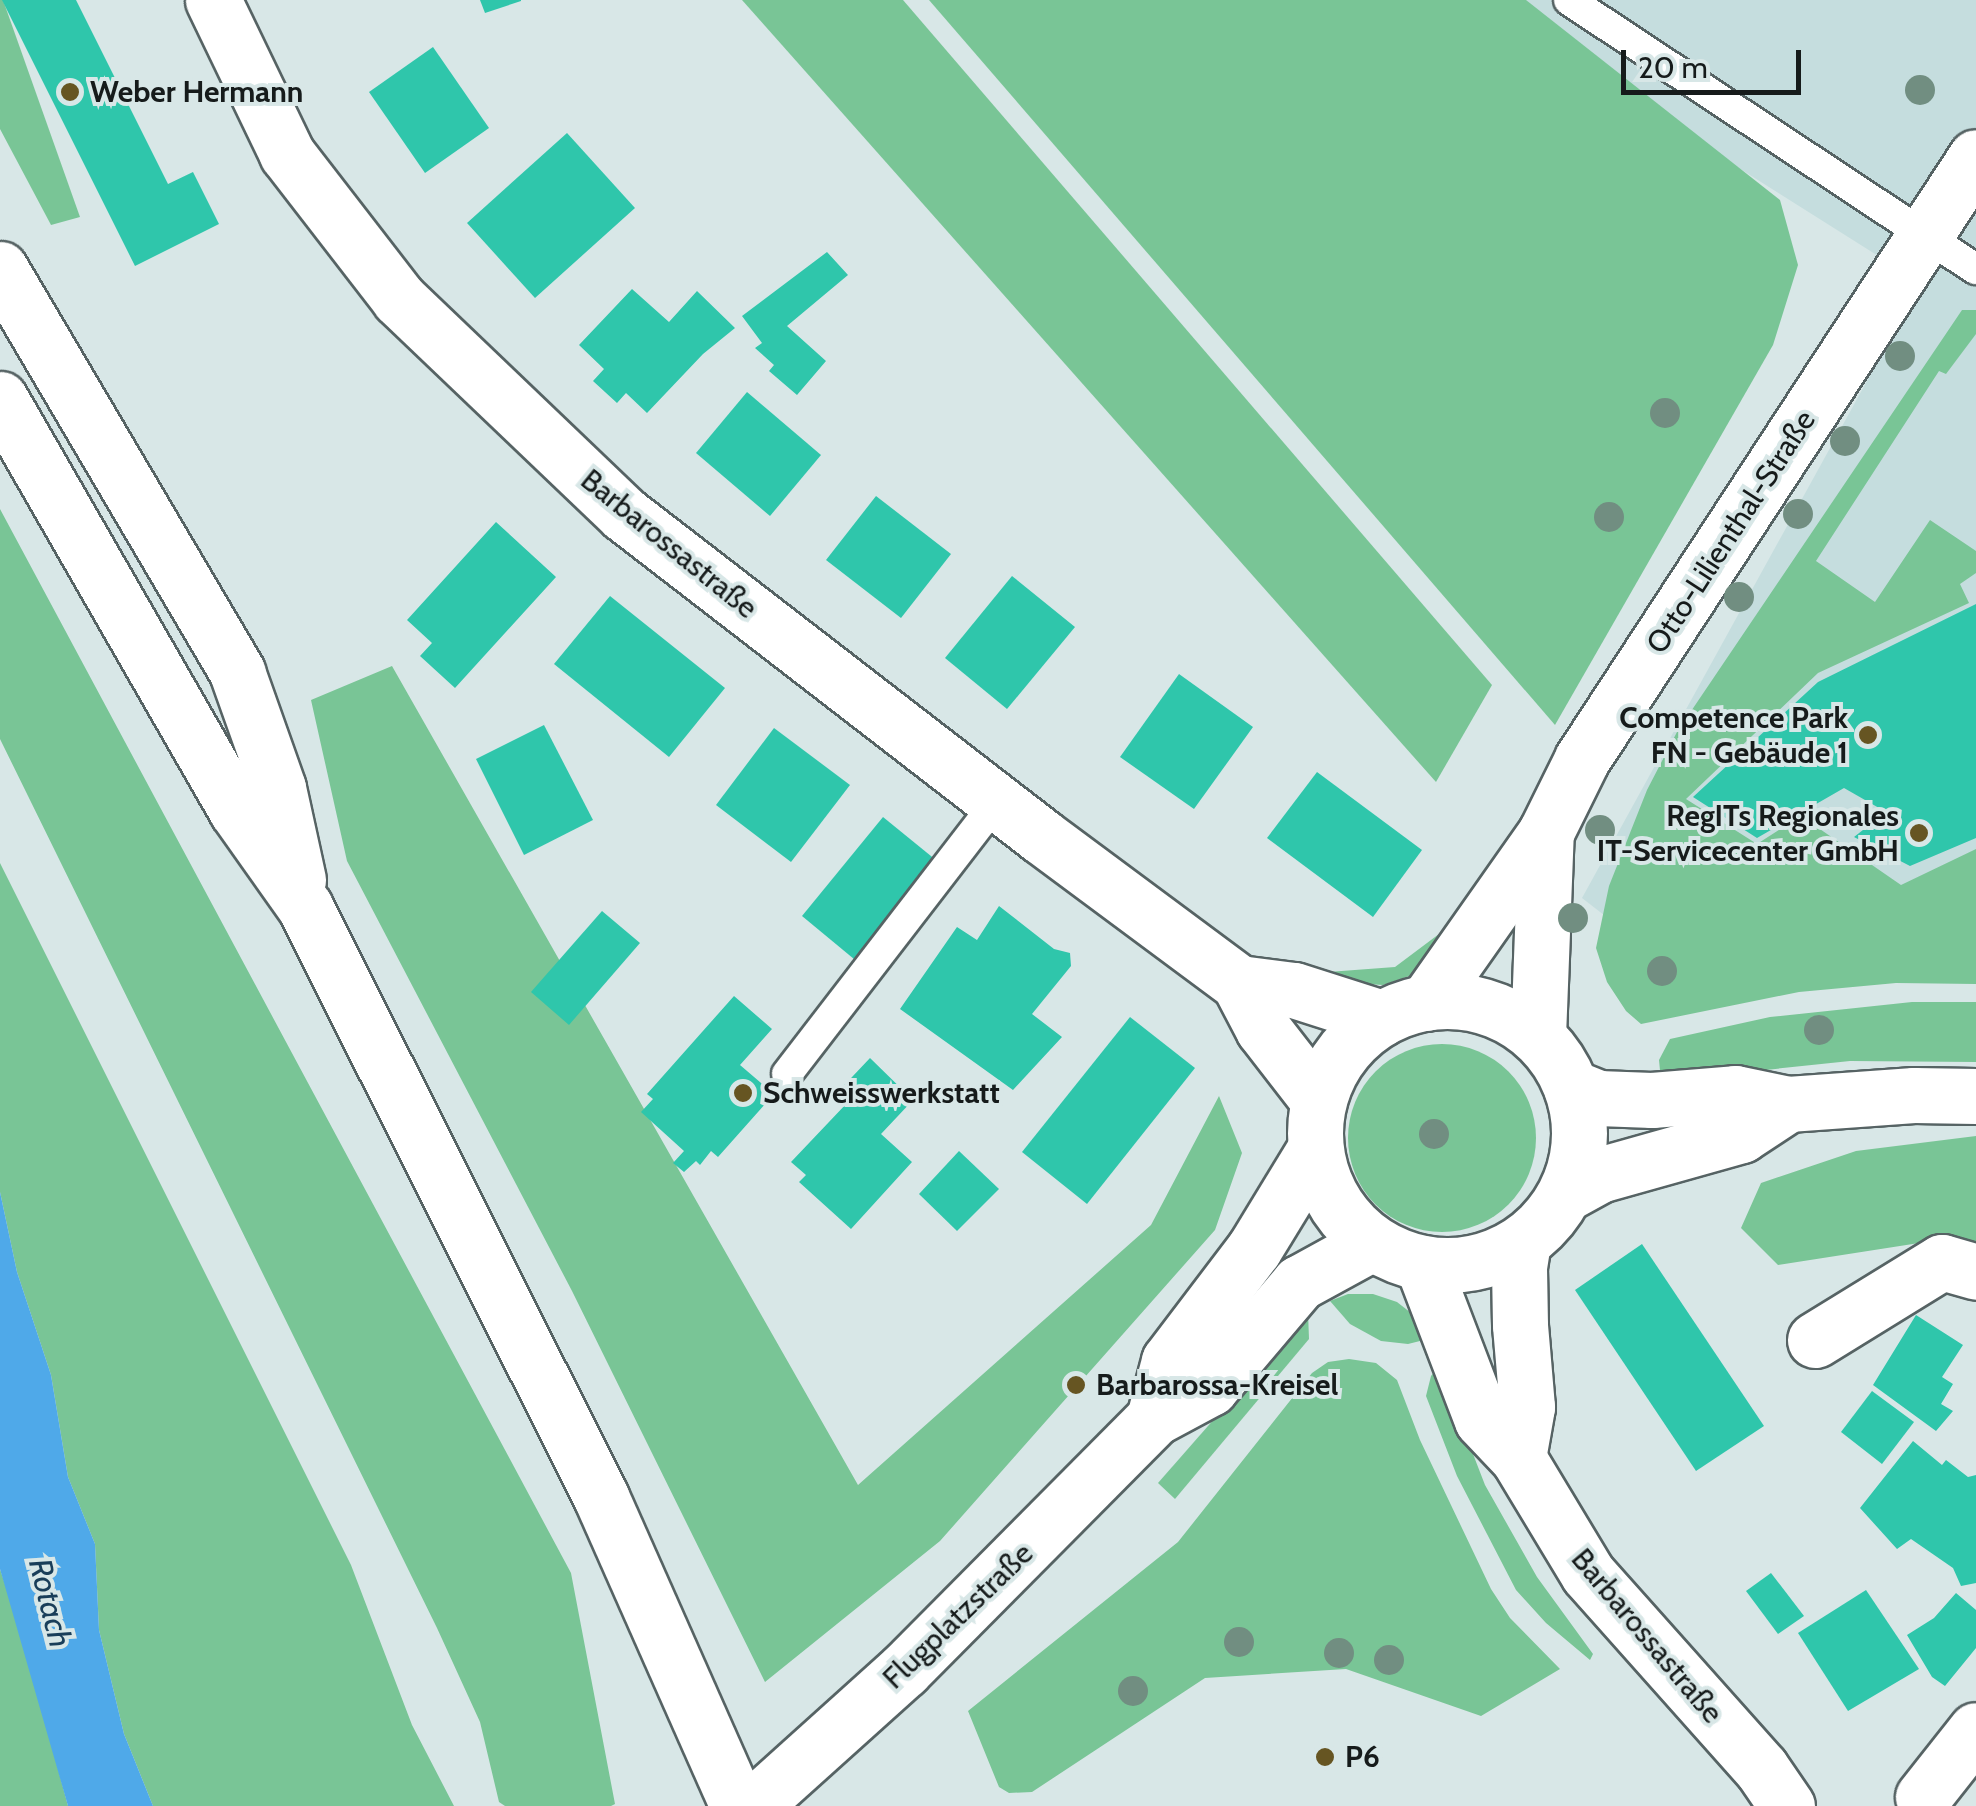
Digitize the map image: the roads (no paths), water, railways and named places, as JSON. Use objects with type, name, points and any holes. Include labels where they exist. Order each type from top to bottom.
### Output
[{"type":"street","name":"Barbarossastraße","points":[[213,0],[287,154],[399,299],[624,514],[1239,983],[1317,1124]]},
{"type":"street","name":"Otto-Lilienthal-Straße","points":[[1404,1010],[1546,832],[1582,759],[1713,565],[1922,235],[1976,157]]},
{"type":"street","points":[[0,269],[238,672],[278,788],[304,908]]},
{"type":"street","points":[[0,399],[238,811],[304,908],[601,1497],[738,1806]]},
{"type":"street","name":"Otto-Lilienthal-Straße","points":[[1538,1036],[1546,832]]},
{"type":"street","name":"Barbarossastraße","points":[[1239,983],[1404,1010]]},
{"type":"street","points":[[1154,1418],[1169,1360],[1254,1249],[1317,1124],[1332,1068],[1353,1039],[1404,1010],[1468,1003],[1508,1016],[1538,1036],[1559,1062],[1571,1087],[1580,1122],[1578,1159],[1565,1194]]},
{"type":"street","points":[[1571,1087],[1598,1098],[1652,1100],[1734,1093],[1788,1104],[1914,1095],[1976,1096]]},
{"type":"street","points":[[1317,1124],[1325,1185],[1344,1217],[1372,1243],[1422,1263],[1457,1265],[1492,1258],[1523,1242],[1565,1194],[1599,1175],[1741,1135],[1788,1104]]},
{"type":"street","points":[[1518,1458],[1527,1407],[1518,1267],[1523,1242]]},
{"type":"street","name":"Flugplatzstraße","points":[[753,1806],[904,1670],[1154,1418],[1210,1388],[1299,1283],[1372,1243]]},
{"type":"street","points":[[1815,1340],[1942,1262],[1976,1272]]},
{"type":"street","name":"Barbarossastraße","points":[[1422,1263],[1482,1420],[1518,1458],[1588,1574],[1761,1768],[1787,1806]]},
{"type":"street","points":[[1923,1796],[1976,1730]]},
{"type":"lane","points":[[1569,0],[1976,269]]},
{"type":"lane","points":[[787,1074],[996,801]]},
{"type":"water","name":"Rotach","points":[[0,1192],[17,1272],[51,1375],[68,1477],[95,1544],[99,1630],[124,1734],[153,1806],[68,1806],[0,1569]]},
{"type":"place","name":"Weber Hermann","points":[[70,92]]},
{"type":"place","name":"Competence Park FN - Gebäude 1","points":[[1868,735]]},
{"type":"place","name":"RegITs Regionales IT-Servicecenter GmbH","points":[[1919,833]]},
{"type":"place","name":"Schweisswerkstatt","points":[[743,1093]]},
{"type":"place","name":"Barbarossa-Kreisel","points":[[1076,1385]]},
{"type":"place","name":"P6","points":[[1325,1757]]}]
